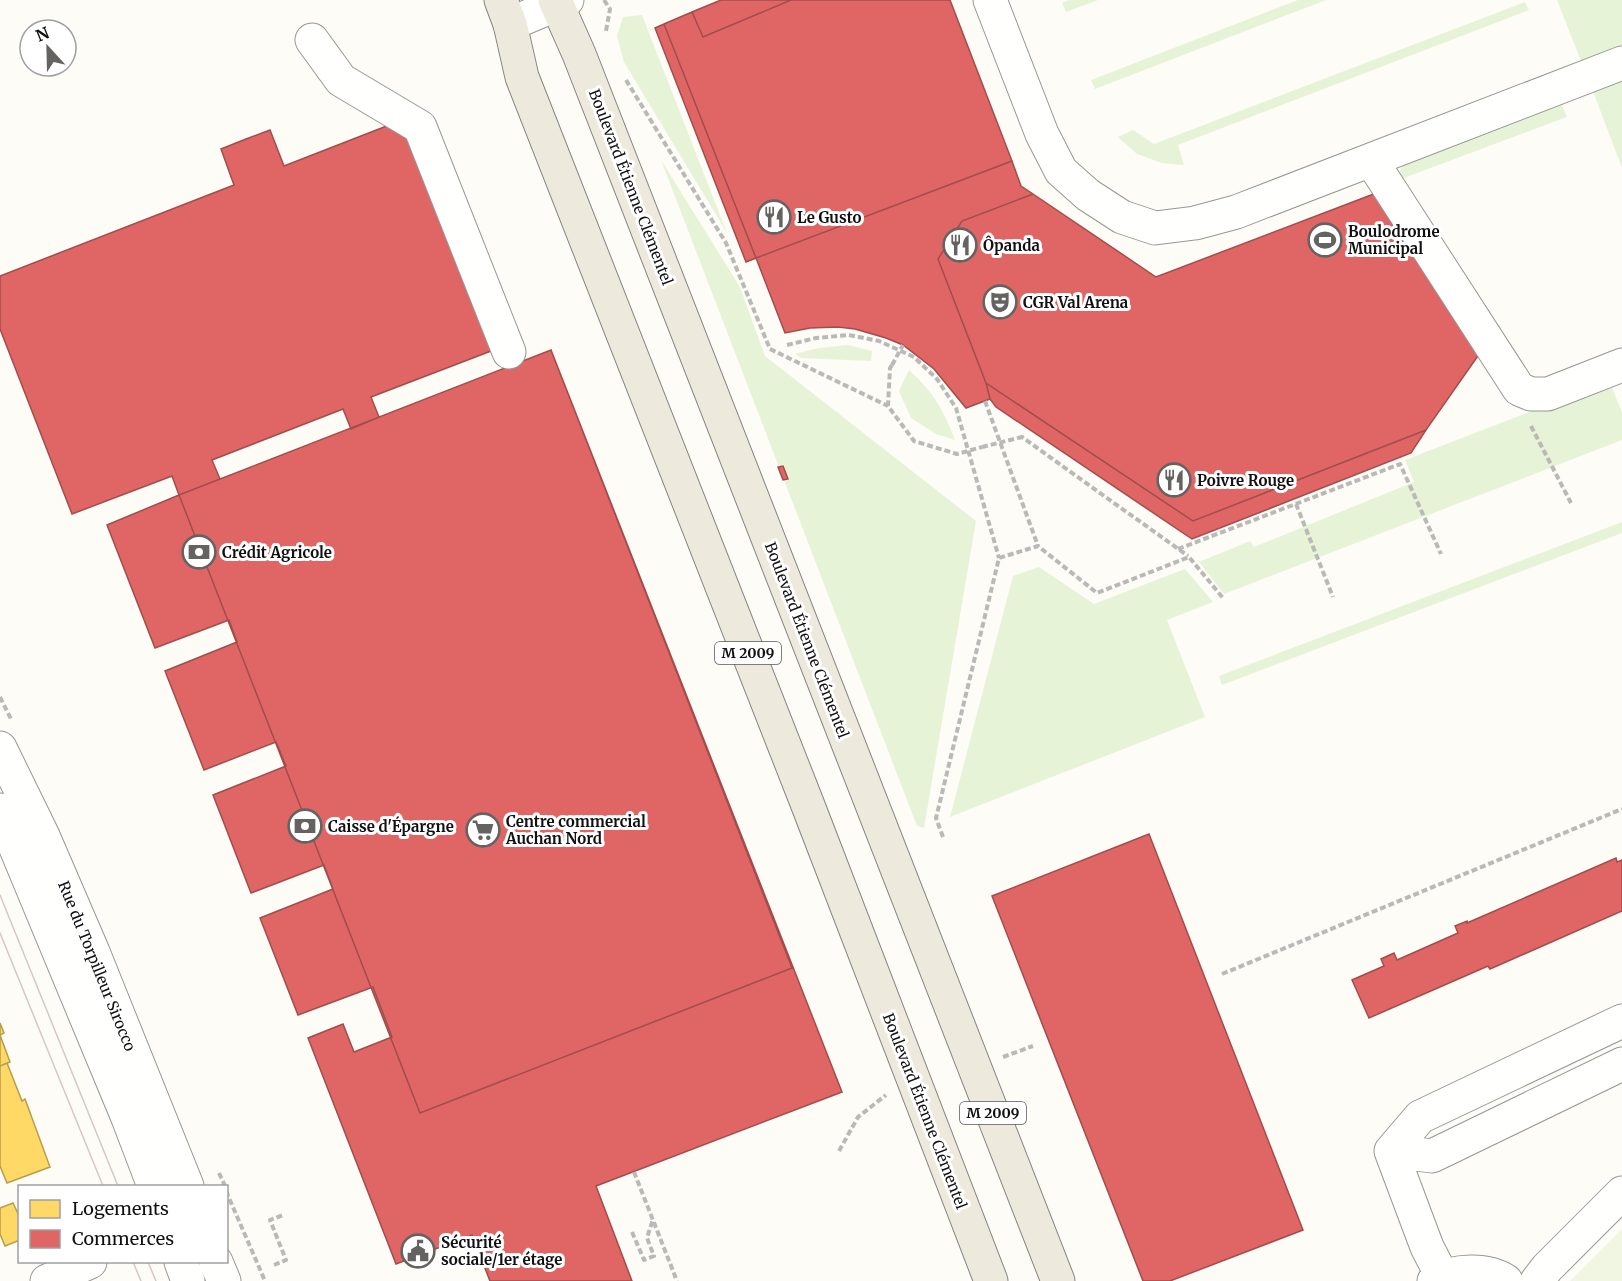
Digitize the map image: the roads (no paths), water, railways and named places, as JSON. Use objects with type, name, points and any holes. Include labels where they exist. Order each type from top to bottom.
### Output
[{"type":"main road","name":"Boulevard Étienne Clémentel","points":[[560,2],[1058,1281]]},
{"type":"main road","name":"Boulevard Étienne Clémentel","points":[[506,12],[522,77],[809,808],[991,1281]]},
{"type":"street","points":[[990,0],[1042,134],[1061,171],[1088,195],[1122,217],[1155,228],[1195,223],[1236,212],[1622,63]]},
{"type":"street","points":[[506,12],[560,2]]},
{"type":"street","points":[[312,40],[341,80],[420,127],[509,352]]},
{"type":"street","points":[[1371,160],[1519,389],[1531,394],[1548,394],[1622,365]]},
{"type":"street","name":"Rue du Torpilleur Sirocco","points":[[5,769],[44,836],[187,1185]]},
{"type":"street","name":"Rue du Torpilleur Sirocco","points":[[0,810],[154,1185]]},
{"type":"street","points":[[1391,1151],[1420,1117],[1622,1021]]},
{"type":"street","points":[[1391,1151],[1432,1156],[1622,1064]]},
{"type":"street","points":[[1391,1151],[1438,1279],[1472,1272],[1506,1281]]},
{"type":"street","points":[[1537,1281],[1547,1268],[1622,1193]]},
{"type":"street","points":[[47,1281],[88,1263]]},
{"type":"street","points":[[181,1263],[188,1281]]},
{"type":"street","points":[[216,1263],[224,1281]]},
{"type":"tram line","points":[[0,895],[118,1185]]},
{"type":"tram line","points":[[0,933],[103,1185]]},
{"type":"tram line","points":[[133,1263],[141,1281]]},
{"type":"tram line","points":[[148,1263],[156,1281]]},
{"type":"place","name":"Le Gusto","points":[[774,217]]},
{"type":"place","name":"Boulodrome Municipal","points":[[1325,240]]},
{"type":"place","name":"Ôpanda","points":[[960,245]]},
{"type":"place","name":"CGR Val Arena","points":[[1000,302]]},
{"type":"place","name":"Poivre Rouge","points":[[1174,480]]},
{"type":"place","name":"Crédit Agricole","points":[[199,552]]},
{"type":"place","name":"Caisse d'Épargne","points":[[305,826]]},
{"type":"place","name":"Centre commercial Auchan Nord","points":[[483,830]]},
{"type":"place","name":"Sécurité sociale/1er étage","points":[[418,1251]]}]
